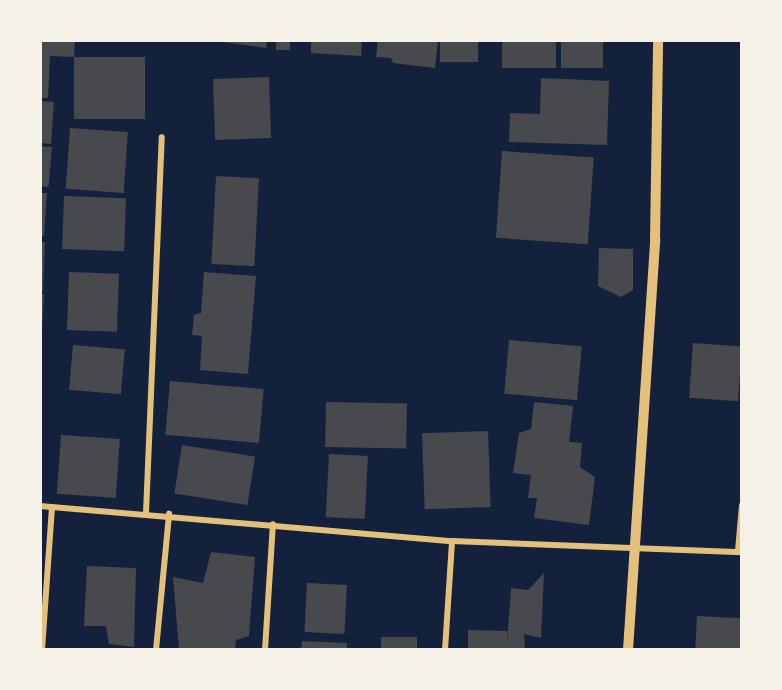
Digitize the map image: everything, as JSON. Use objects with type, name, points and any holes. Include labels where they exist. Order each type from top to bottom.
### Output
[{"type":"street","points":[[628,650],[632,546],[655,239],[658,40]]},
{"type":"street","points":[[146,513],[162,137]]},
{"type":"street","points":[[40,506],[169,514],[452,541],[740,551],[741,505]]},
{"type":"street","points":[[42,650],[51,507]]},
{"type":"street","points":[[156,650],[169,514]]},
{"type":"street","points":[[265,650],[273,524]]},
{"type":"street","points":[[445,650],[452,541]]},
{"type":"building","points":[[40,40],[75,40],[74,57],[50,56],[48,98],[40,98]]},
{"type":"building","points":[[209,40],[267,40],[266,48]]},
{"type":"building","points":[[276,40],[290,40],[290,50],[276,50]]},
{"type":"building","points":[[311,40],[362,40],[361,56],[311,53]]},
{"type":"building","points":[[378,40],[438,40],[435,68],[393,63],[391,58],[376,57]]},
{"type":"building","points":[[440,40],[478,40],[478,62],[440,62]]},
{"type":"building","points":[[502,40],[556,40],[556,68],[502,68]]},
{"type":"building","points":[[561,40],[603,40],[603,68],[561,68]]},
{"type":"building","points":[[74,57],[145,57],[145,119],[74,119]]},
{"type":"building","points":[[269,77],[271,138],[215,140],[213,79]]},
{"type":"building","points":[[541,78],[609,81],[607,145],[509,142],[510,113],[540,114]]},
{"type":"building","points":[[40,101],[54,102],[51,144],[40,143]]},
{"type":"building","points":[[70,128],[128,132],[124,193],[66,189]]},
{"type":"building","points":[[40,146],[52,147],[48,187],[40,186]]},
{"type":"building","points":[[502,151],[594,157],[588,244],[496,238]]},
{"type":"building","points":[[216,176],[259,178],[254,266],[211,264]]},
{"type":"building","points":[[40,193],[47,193],[44,236],[40,236]]},
{"type":"building","points":[[64,196],[126,198],[124,251],[62,249]]},
{"type":"building","points":[[40,242],[45,242],[43,291],[40,291]]},
{"type":"building","points":[[599,248],[633,249],[633,290],[621,297],[598,286]]},
{"type":"building","points":[[69,272],[119,274],[117,332],[67,330]]},
{"type":"building","points":[[204,272],[256,276],[248,374],[200,370],[202,336],[192,335],[194,315],[201,313]]},
{"type":"building","points":[[40,294],[44,294],[42,332],[40,332]]},
{"type":"building","points":[[509,340],[582,346],[577,400],[504,394]]},
{"type":"building","points":[[693,343],[742,346],[738,401],[689,398]]},
{"type":"building","points":[[73,345],[125,350],[121,394],[69,390]]},
{"type":"building","points":[[170,381],[264,389],[259,443],[165,435]]},
{"type":"building","points":[[326,402],[407,403],[406,448],[325,447]]},
{"type":"building","points":[[534,402],[573,406],[569,442],[582,443],[580,467],[595,477],[589,525],[534,518],[537,498],[528,498],[531,475],[513,473],[519,433],[531,429]]},
{"type":"building","points":[[488,431],[491,507],[425,509],[422,433]]},
{"type":"building","points":[[61,435],[120,439],[116,498],[57,494]]},
{"type":"building","points":[[182,445],[255,457],[247,505],[174,493]]},
{"type":"building","points":[[329,454],[368,456],[365,519],[326,517]]},
{"type":"building","points":[[211,552],[255,557],[249,636],[236,640],[235,650],[179,650],[173,577],[203,583]]},
{"type":"building","points":[[87,566],[136,568],[134,647],[109,644],[106,626],[84,626]]},
{"type":"building","points":[[544,573],[541,638],[524,634],[525,650],[468,650],[468,630],[507,631],[507,643],[511,588],[528,590]]},
{"type":"building","points":[[307,583],[347,585],[344,634],[304,632]]},
{"type":"building","points":[[697,616],[742,618],[740,650],[695,650]]},
{"type":"building","points":[[381,637],[417,637],[417,650],[381,650]]},
{"type":"building","points":[[302,641],[347,643],[347,650],[301,650]]}]
